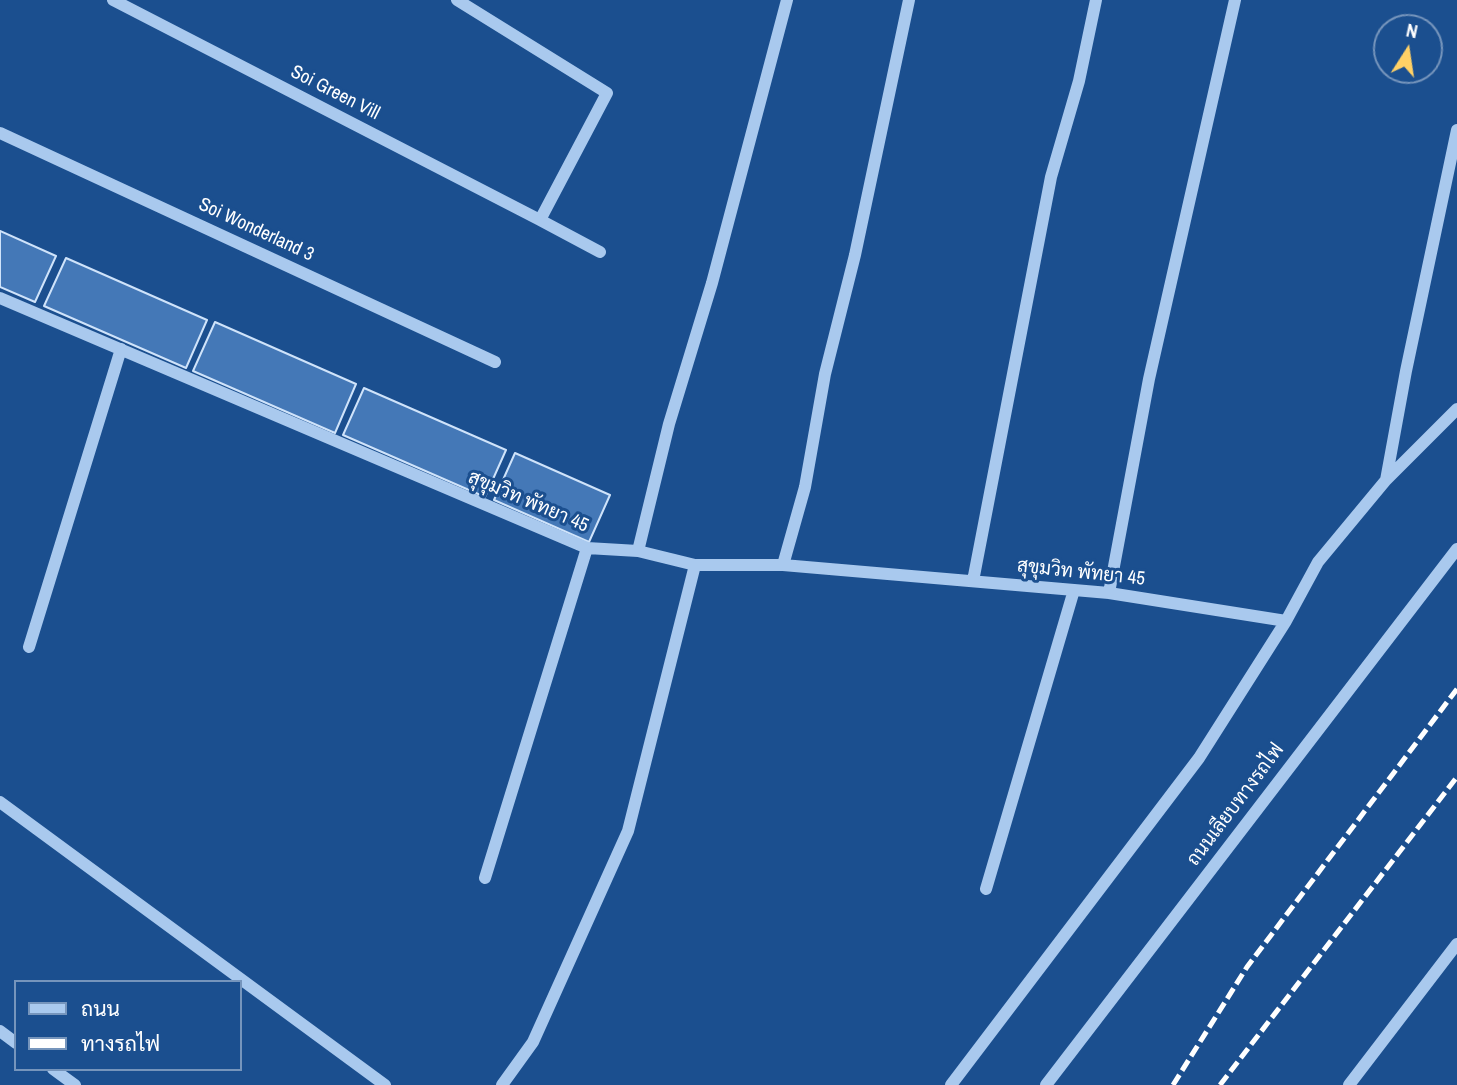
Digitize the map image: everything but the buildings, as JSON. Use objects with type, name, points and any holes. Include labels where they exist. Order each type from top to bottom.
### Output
[{"type":"street","name":"Soi Green Vill","points":[[113,0],[600,252]]},
{"type":"street","points":[[457,0],[607,93],[540,220]]},
{"type":"street","points":[[638,551],[668,424],[712,283],[788,0]]},
{"type":"street","points":[[782,565],[805,487],[825,374],[855,255],[909,0]]},
{"type":"street","points":[[973,581],[1051,177],[1079,81],[1097,0]]},
{"type":"street","points":[[1109,593],[1149,379],[1235,0]]},
{"type":"street","points":[[1386,480],[1457,130]]},
{"type":"street","name":"Soi Wonderland 3","points":[[0,133],[495,362]]},
{"type":"street","name":"สุขุมวิท พัทยา 45","points":[[0,298],[587,548],[638,551],[695,565],[782,565],[1109,593],[1286,621]]},
{"type":"street","points":[[29,647],[121,349]]},
{"type":"street","points":[[1406,460],[1457,397]]},
{"type":"street","points":[[951,1085],[1199,758],[1286,621],[1318,562],[1386,480],[1457,409]]},
{"type":"street","points":[[485,878],[587,548]]},
{"type":"street","name":"ถนนเลียบทางรถไฟ","points":[[1046,1085],[1457,549]]},
{"type":"street","points":[[502,1085],[533,1042],[628,831],[695,565]]},
{"type":"street","points":[[986,889],[1074,590]]},
{"type":"street","points":[[0,802],[385,1085]]},
{"type":"street","points":[[1349,1085],[1457,944]]},
{"type":"street","points":[[56,1071],[75,1085]]},
{"type":"railway","points":[[1173,1085],[1247,967],[1457,689]]},
{"type":"railway","points":[[1220,1085],[1457,777]]}]
